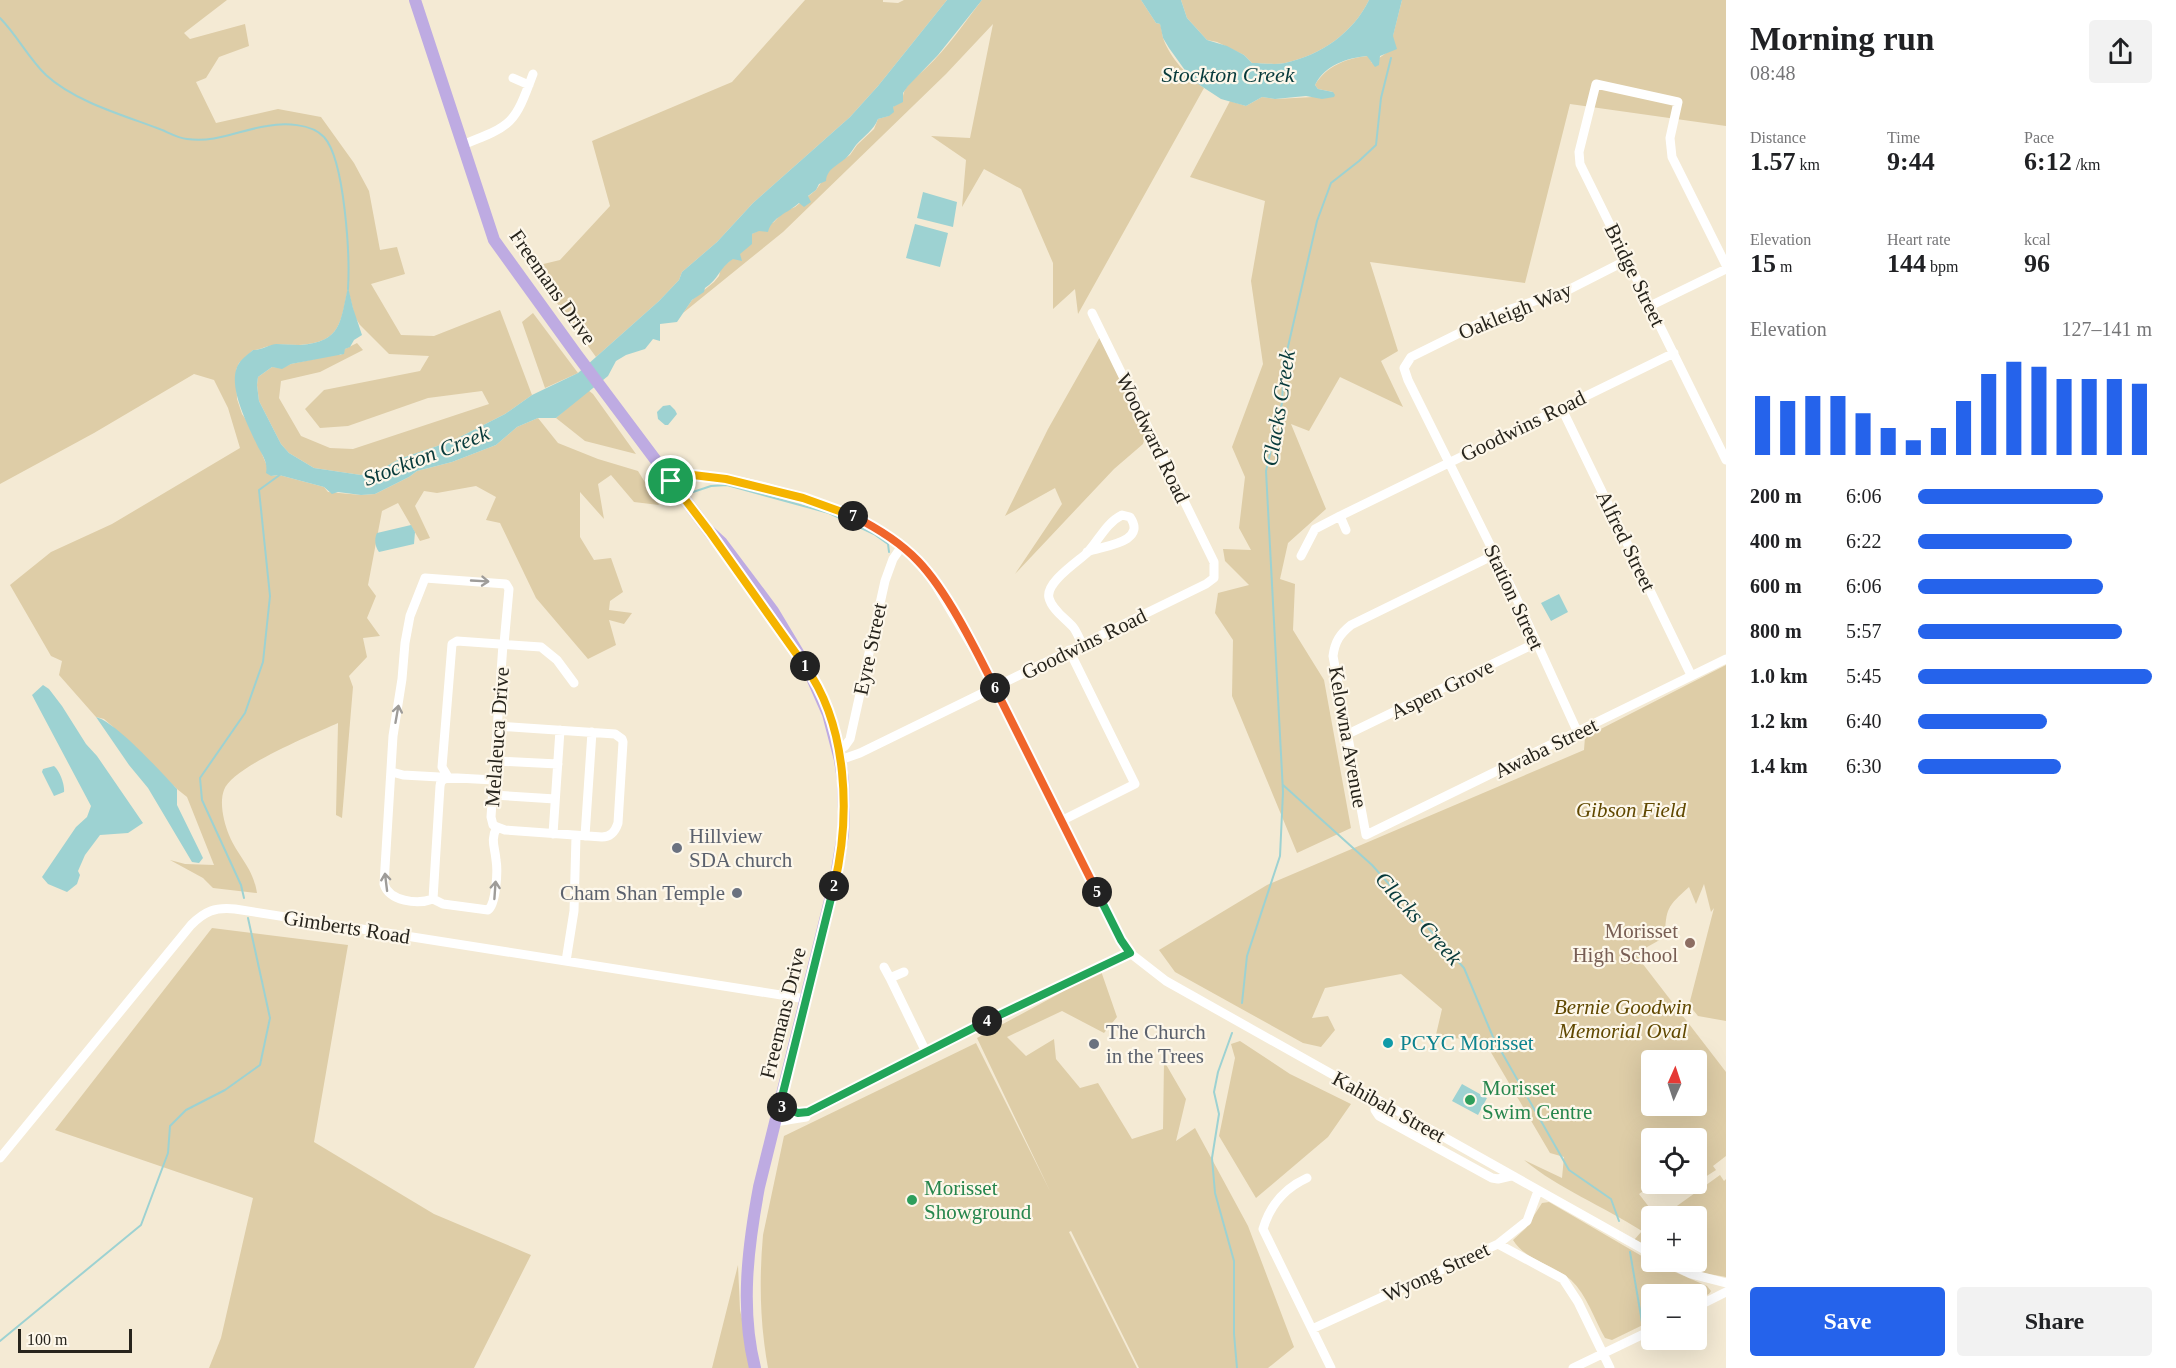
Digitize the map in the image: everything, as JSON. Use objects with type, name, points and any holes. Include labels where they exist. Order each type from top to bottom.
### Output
[{"type":"main road","name":"Freemans Drive","points":[[415,0],[494,240],[671,481],[709,531],[722,543],[773,611],[808,671],[828,714],[839,755],[844,813],[841,853],[757,1198],[748,1264],[747,1304],[755,1368]]},
{"type":"street","points":[[462,145],[499,130],[510,122],[521,105],[533,74]]},
{"type":"street","points":[[513,78],[529,85]]},
{"type":"street","name":"Bridge Street","points":[[1726,267],[1672,157],[1670,138],[1678,102],[1596,84],[1579,152],[1580,164],[1726,460]]},
{"type":"street","name":"Oakleigh Way","points":[[1406,363],[1411,357],[1502,312],[1570,289],[1627,260]]},
{"type":"street","points":[[1650,306],[1726,267]]},
{"type":"street","name":"Woodward Road","points":[[1092,313],[1214,562]]},
{"type":"street","name":"Goodwins Road","points":[[1301,556],[1315,529],[1674,353]]},
{"type":"street","name":"Station Street","points":[[1406,363],[1405,373],[1578,733]]},
{"type":"street","name":"Alfred Street","points":[[1561,407],[1692,675]]},
{"type":"street","points":[[671,481],[681,476],[706,476],[803,498],[849,514],[880,530],[902,546],[929,574],[989,675],[1113,925],[1130,953],[926,1052],[817,1108],[798,1113],[780,1105]]},
{"type":"street","points":[[1082,644],[1074,629],[1053,605],[1049,597],[1050,590],[1112,522],[1122,516],[1130,517],[1135,528],[1133,534],[1112,546],[1087,552]]},
{"type":"street","points":[[1340,516],[1346,530]]},
{"type":"street","name":"Eyre Street","points":[[839,755],[850,740],[885,581],[893,559],[902,546]]},
{"type":"street","name":"Kelowna Avenue","points":[[1365,836],[1333,656],[1334,644],[1341,633],[1351,625],[1494,555]]},
{"type":"street","name":"Goodwins Road","points":[[839,755],[860,753],[1206,584],[1214,578],[1214,562]]},
{"type":"street","name":"Melaleuca Drive","points":[[392,772],[393,736],[401,688],[406,630],[425,578],[506,584],[509,589],[491,817],[497,828],[492,839],[496,861],[492,907],[484,911],[443,904],[433,899]]},
{"type":"street","points":[[448,777],[444,774],[442,767],[452,644],[457,641],[542,647],[557,660],[574,683]]},
{"type":"street","name":"Aspen Grove","points":[[1348,734],[1536,643]]},
{"type":"street","points":[[1061,821],[1135,784],[1069,650]]},
{"type":"street","name":"Awaba Street","points":[[1365,836],[1726,659]]},
{"type":"street","points":[[497,726],[592,732],[619,736],[623,742],[618,823],[613,833],[606,837],[581,836],[497,828]]},
{"type":"street","points":[[552,834],[560,730]]},
{"type":"street","points":[[566,961],[574,910],[592,732]]},
{"type":"street","points":[[495,761],[558,764]]},
{"type":"street","points":[[448,777],[441,781],[440,786],[433,899],[424,902],[393,897],[386,892],[384,884],[392,772],[404,775],[448,777],[494,780]]},
{"type":"street","points":[[493,795],[555,799]]},
{"type":"street","name":"Gimberts Road","points":[[0,1158],[191,925],[200,915],[212,909],[235,909],[806,999]]},
{"type":"street","name":"Kahibah Street","points":[[1130,953],[1166,981],[1641,1248]]},
{"type":"street","points":[[884,967],[926,1052]]},
{"type":"street","points":[[890,978],[904,972]]},
{"type":"street","points":[[775,1122],[807,1117],[817,1108]]},
{"type":"street","points":[[1307,1178],[1290,1185],[1273,1206],[1263,1229],[1331,1368]]},
{"type":"street","name":"Wyong Street","points":[[1312,1329],[1498,1244],[1527,1221],[1538,1191]]},
{"type":"street","points":[[1498,1244],[1563,1279],[1578,1302],[1610,1368]]},
{"type":"street","points":[[1687,1272],[1726,1283]]},
{"type":"street","points":[[1707,1302],[1726,1292]]},
{"type":"street","points":[[1573,1368],[1641,1335]]},
{"type":"green space","points":[[0,0],[227,0],[184,33],[190,39],[245,24],[249,46],[219,57],[206,78],[196,82],[216,123],[278,109],[321,117],[354,163],[369,191],[380,250],[397,247],[405,274],[371,284],[401,335],[434,336],[500,310],[532,395],[505,414],[452,441],[361,475],[314,468],[289,453],[281,444],[259,401],[258,377],[272,367],[282,368],[291,364],[341,355],[345,349],[357,343],[363,350],[320,372],[281,381],[279,398],[301,436],[330,448],[353,449],[489,404],[482,391],[428,398],[348,426],[320,428],[305,409],[324,390],[420,371],[429,356],[389,354],[360,325],[355,317],[348,289],[340,321],[331,335],[313,343],[273,345],[253,350],[239,363],[236,370],[237,399],[271,476],[279,475],[324,487],[328,492],[375,494],[417,471],[452,462],[496,445],[517,427],[538,418],[558,443],[598,459],[638,471],[659,505],[634,502],[611,475],[598,484],[604,519],[580,492],[580,537],[594,560],[611,558],[623,592],[610,601],[609,610],[632,613],[624,624],[609,620],[616,645],[588,659],[536,598],[500,523],[486,520],[496,497],[476,486],[437,493],[424,491],[415,506],[430,538],[420,541],[398,503],[382,511],[368,585],[376,596],[367,618],[380,636],[363,638],[367,657],[349,676],[353,687],[342,818],[336,815],[338,723],[257,762],[230,781],[224,790],[222,807],[225,825],[249,869],[257,893],[213,888],[203,878],[170,860],[185,864],[214,865],[187,797],[112,726],[104,719],[96,717],[59,675],[62,661],[51,656],[10,585],[51,552],[112,524],[240,448],[228,408],[214,380],[194,374],[94,433],[0,484]]},
{"type":"green space","points":[[805,0],[883,0],[883,2],[898,3],[904,0],[947,0],[850,117],[753,203],[717,242],[682,272],[679,280],[659,301],[596,357],[531,267],[560,260],[610,206],[592,141],[732,82]]},
{"type":"green space","points":[[982,0],[1141,0],[1156,23],[1160,24],[1163,38],[1175,60],[1204,88],[1078,314],[1075,289],[1053,309],[1053,263],[1021,189],[984,169],[962,207],[966,160],[931,136],[970,138],[993,24],[946,74],[783,232],[683,313],[692,300],[714,282],[721,268],[746,248],[752,234],[774,222],[783,212],[795,207],[816,190],[832,167],[850,155],[874,129],[878,119],[888,116],[893,107],[903,98],[908,86],[941,53]]},
{"type":"green space","points":[[1181,0],[1369,0],[1354,23],[1334,41],[1298,59],[1272,64],[1252,63],[1244,55],[1217,42],[1207,40],[1187,18]]},
{"type":"green space","points":[[1402,0],[1726,0],[1726,126],[1570,104],[1525,283],[1370,262],[1398,351],[1381,361],[1403,407],[1340,377],[1309,431],[1291,424],[1326,509],[1288,543],[1280,579],[1295,584],[1293,630],[1324,680],[1351,828],[1297,853],[1232,696],[1233,640],[1215,613],[1218,593],[1249,585],[1225,561],[1223,549],[1251,550],[1239,528],[1245,477],[1232,447],[1263,364],[1251,281],[1265,201],[1190,177],[1230,101],[1246,106],[1262,97],[1276,99],[1313,97],[1333,92],[1318,89],[1315,85],[1331,68],[1345,61],[1368,56],[1372,63],[1389,51]]},
{"type":"green space","points":[[533,313],[578,373],[545,388],[522,322]]},
{"type":"green space","points":[[1100,337],[1146,434],[1143,444],[1114,469],[1015,574],[1062,504],[1055,488],[1005,516],[1048,429]]},
{"type":"green space","points":[[588,390],[636,454],[585,441],[556,418]]},
{"type":"green space","points":[[1726,665],[1726,1021],[1698,1016],[1689,1005],[1714,908],[1711,912],[1704,884],[1696,904],[1689,887],[1676,899],[1667,914],[1665,937],[1640,951],[1639,959],[1726,1072],[1726,1156],[1713,1166],[1716,1170],[1707,1176],[1707,1128],[1641,1128],[1641,1193],[1639,1194],[1648,1206],[1641,1206],[1641,1230],[1566,1189],[1524,1160],[1562,1178],[1564,1157],[1550,1153],[1489,1049],[1473,1038],[1435,1039],[1442,1009],[1401,974],[1325,988],[1312,1018],[1328,1016],[1335,1030],[1321,1047],[1303,1043],[1175,972],[1159,950],[1267,885],[1584,750],[1585,737]]},
{"type":"green space","points":[[212,928],[348,945],[314,1142],[434,1214],[531,1255],[474,1368],[209,1368],[221,1338],[253,1198],[55,1130]]},
{"type":"green space","name":"Morisset Showground","points":[[1101,971],[1117,1017],[1104,1033],[1062,1011],[1007,1037],[1026,1056],[1054,1039],[1056,1059],[1080,1088],[1098,1083],[1132,1139],[1163,1129],[1164,1061],[1186,1099],[1176,1141],[1195,1128],[1248,1226],[1294,1347],[1268,1368],[1139,1368],[1071,1231],[1069,1232],[1137,1368],[768,1368],[762,1318],[763,1235],[784,1136],[976,1043],[1050,1191],[977,1038]]},
{"type":"green space","points":[[1240,1041],[1290,1074],[1351,1104],[1328,1137],[1256,1198],[1219,1136],[1235,1058],[1231,1044]]},
{"type":"green space","points":[[1720,1175],[1724,1181],[1726,1179],[1726,1277],[1698,1272],[1707,1272],[1707,1206],[1677,1206],[1694,1194],[1707,1194],[1707,1184]]},
{"type":"green space","points":[[1549,1202],[1641,1256],[1641,1272],[1675,1272],[1702,1284],[1641,1284],[1641,1326],[1612,1340],[1605,1338],[1577,1286],[1564,1275],[1525,1253],[1513,1240],[1526,1228],[1542,1203]]},
{"type":"green space","points":[[1641,1232],[1641,1244],[1634,1240]]},
{"type":"green space","points":[[738,1265],[740,1310],[753,1368],[712,1368]]},
{"type":"water","name":"Stockton Creek","points":[[947,0],[982,0],[938,55],[908,86],[903,93],[903,102],[893,107],[894,112],[889,116],[878,119],[848,156],[831,170],[826,181],[819,184],[816,190],[808,196],[811,202],[804,207],[799,203],[773,223],[768,232],[759,231],[752,234],[752,244],[740,254],[742,261],[733,259],[729,262],[704,292],[692,300],[677,322],[660,324],[660,341],[653,339],[645,349],[616,361],[608,376],[556,418],[538,418],[517,427],[496,445],[452,462],[417,471],[375,494],[338,492],[332,494],[324,487],[266,473],[265,460],[245,419],[235,386],[237,367],[253,350],[276,344],[314,343],[332,335],[340,320],[348,287],[362,335],[345,349],[344,354],[291,364],[282,369],[272,367],[258,377],[259,401],[281,444],[289,453],[314,468],[361,475],[452,441],[505,414],[532,395],[578,373],[659,301],[679,280],[682,272],[717,242],[753,203],[850,117]]},
{"type":"water","name":"Stockton Creek","points":[[1141,0],[1181,0],[1187,18],[1207,40],[1227,46],[1244,55],[1252,63],[1272,64],[1298,59],[1334,41],[1354,23],[1369,0],[1402,0],[1393,36],[1397,49],[1380,56],[1379,65],[1375,67],[1367,56],[1344,61],[1325,72],[1315,85],[1318,89],[1333,92],[1334,97],[1322,99],[1306,96],[1275,99],[1262,97],[1246,106],[1221,99],[1192,80],[1163,38],[1160,24],[1156,23]]},
{"type":"water","points":[[923,192],[957,202],[953,227],[917,218]]},
{"type":"water","points":[[915,224],[948,233],[940,267],[906,258]]},
{"type":"water","points":[[670,405],[677,414],[668,425],[665,425],[658,419],[657,412],[663,406]]},
{"type":"water","points":[[411,525],[415,532],[414,544],[379,552],[375,543],[377,533]]},
{"type":"water","points":[[1559,594],[1568,612],[1551,621],[1541,603]]},
{"type":"water","points":[[43,685],[62,706],[86,744],[97,756],[143,823],[128,833],[100,835],[85,855],[78,871],[80,875],[77,884],[67,892],[48,884],[42,877],[76,827],[87,817],[91,806],[32,695]]},
{"type":"water","points":[[96,717],[115,728],[177,789],[177,805],[203,858],[199,863],[192,862],[148,788]]},
{"type":"water","points":[[54,766],[63,782],[64,792],[54,796],[42,772],[43,769]]},
{"type":"water","name":"Morisset Swim Centre","points":[[1462,1084],[1487,1098],[1478,1115],[1452,1101]]},
{"type":"waterway","name":"Stockton Creek","points":[[0,18],[40,69],[57,84],[84,100],[179,137],[208,139],[281,124],[297,125],[319,132],[331,149],[341,187],[347,233],[348,289]]},
{"type":"waterway","name":"Clacks Creek","points":[[1242,1003],[1247,956],[1280,856],[1283,792],[1266,471],[1282,403],[1284,364],[1317,221],[1331,183],[1376,145],[1381,98],[1391,58]]},
{"type":"waterway","points":[[244,898],[241,885],[202,800],[200,778],[245,713],[263,662],[270,596],[259,490],[281,474]]},
{"type":"waterway","points":[[693,492],[711,486],[727,485],[829,513],[874,534],[888,544],[889,552]]},
{"type":"waterway","name":"Clacks Creek","points":[[1283,785],[1372,865],[1464,968],[1493,1037],[1569,1170],[1611,1199],[1619,1221]]},
{"type":"waterway","points":[[0,1341],[141,1225],[168,1153],[170,1126],[186,1110],[225,1090],[260,1065],[270,1018],[248,918]]},
{"type":"waterway","name":"Clacks Creek","points":[[1232,1033],[1218,1072],[1214,1092],[1219,1114],[1212,1158],[1215,1193],[1234,1261],[1234,1334],[1237,1368]]},
{"type":"waterway","name":"Clacks Creek","points":[[1630,1252],[1641,1316]]},
{"type":"place","name":"Hillview SDA church","points":[[677,848]]},
{"type":"place","name":"Cham Shan Temple","points":[[737,893]]},
{"type":"place","name":"Morisset High School","points":[[1690,943]]},
{"type":"place","name":"PCYC Morisset","points":[[1388,1043]]},
{"type":"place","name":"The Church in the Trees","points":[[1094,1044]]},
{"type":"place","name":"Morisset Swim Centre","points":[[1470,1100]]},
{"type":"place","name":"Morisset Showground","points":[[912,1200]]},
{"type":"route","points":[[693,475],[726,479],[826,505],[873,526],[896,541],[917,560],[929,574],[989,675],[1113,925],[1130,953],[975,1027],[808,1112],[791,1112],[780,1105],[841,853],[844,813],[840,760],[823,699],[808,671],[671,481],[681,476],[693,475]]},
{"type":"park label","name":"Gibson Field","points":[[1631,810]]},
{"type":"park label","name":"Bernie Goodwin Memorial Oval","points":[[1623,1019]]}]
